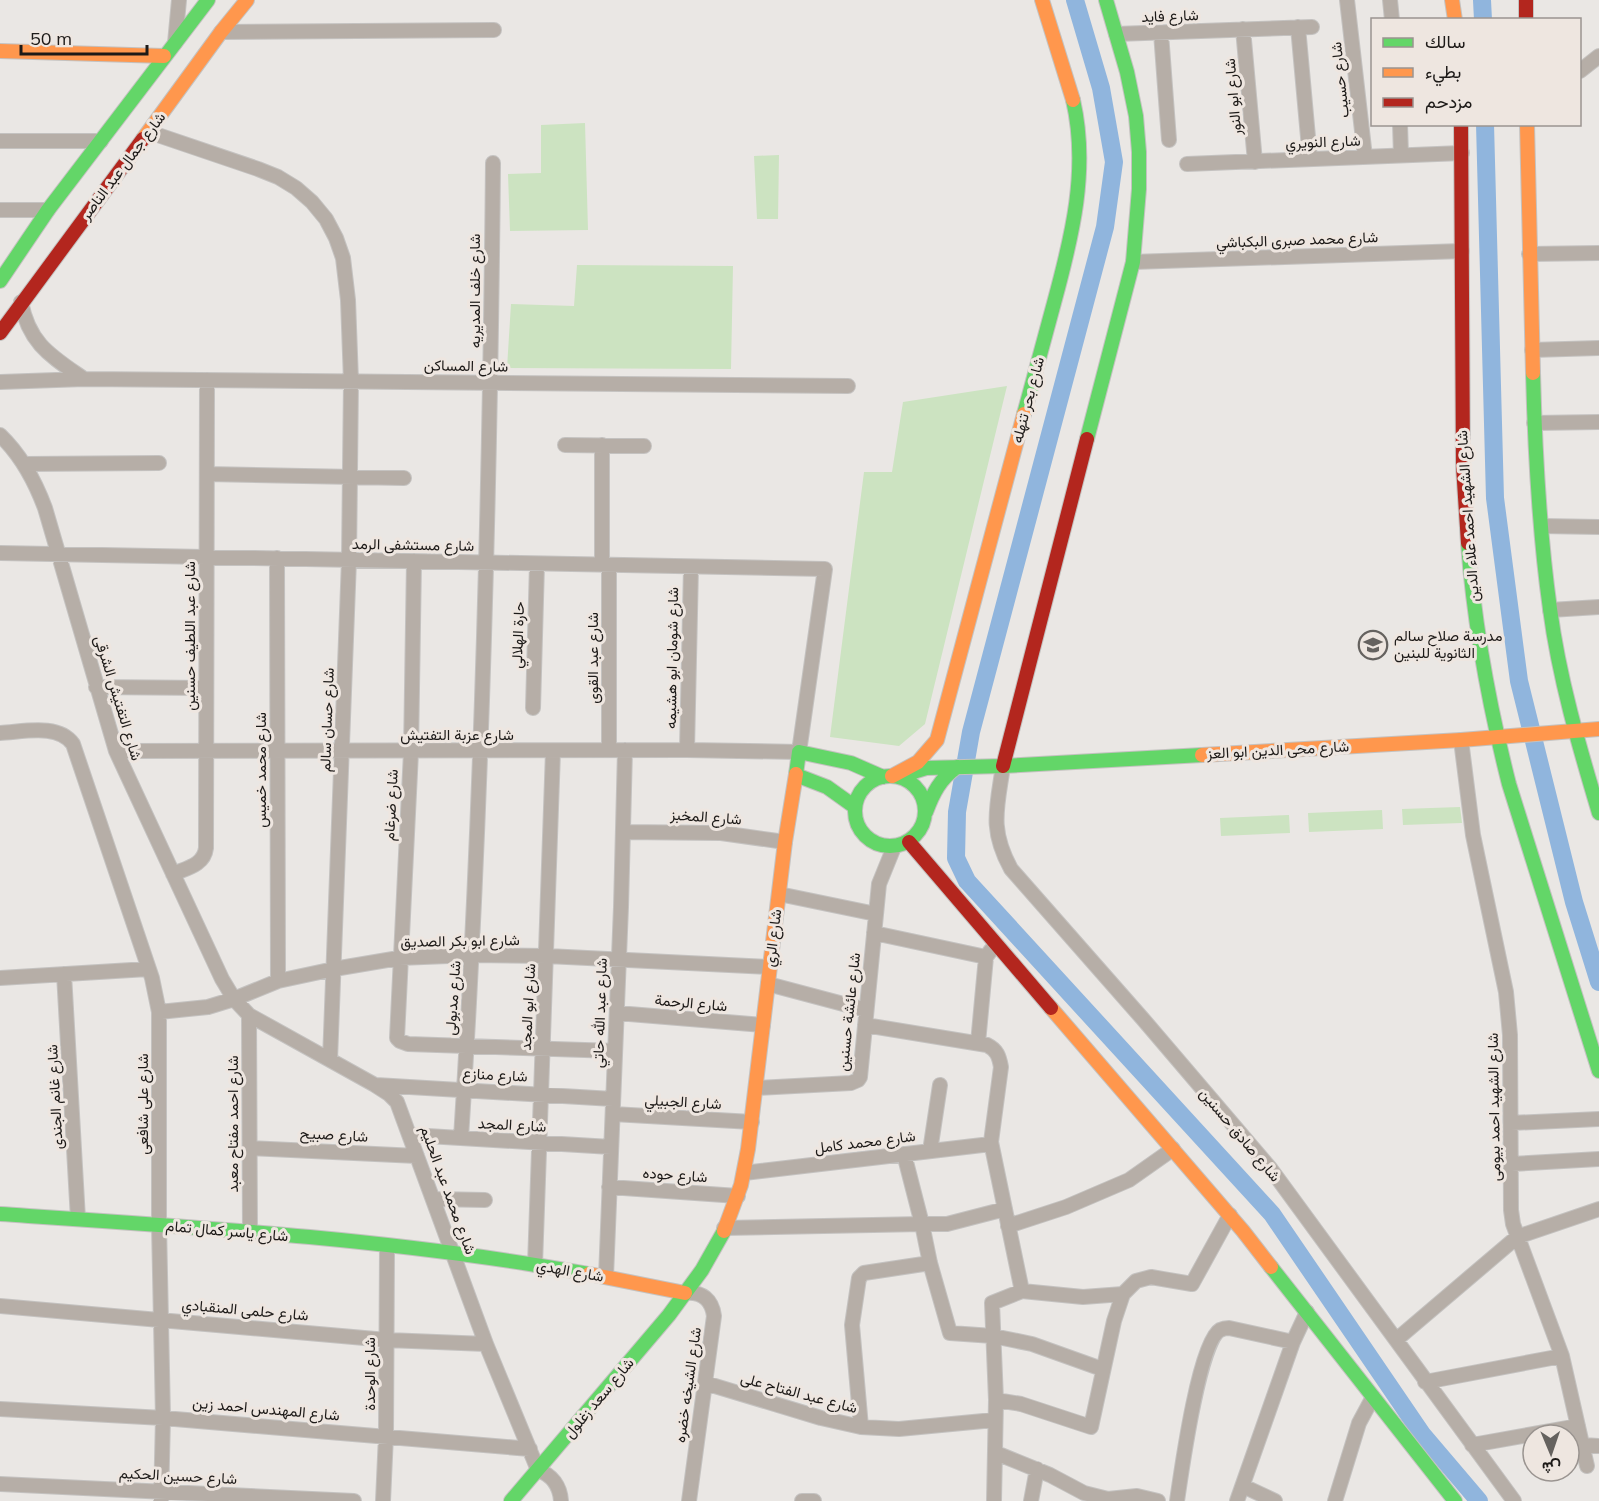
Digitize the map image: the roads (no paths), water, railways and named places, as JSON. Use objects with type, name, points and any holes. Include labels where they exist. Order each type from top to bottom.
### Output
[{"type":"main road","points":[[0,281],[48,210],[208,0]]},
{"type":"main road","name":"شارع جمال عبد الناصر","points":[[0,333],[221,32],[247,0]]},
{"type":"main road","name":"شارع بحر تنهله","points":[[890,776],[915,765],[925,757],[937,740],[1060,281],[1077,199],[1080,170],[1078,120],[1042,0]]},
{"type":"main road","points":[[1004,766],[1133,262],[1139,149],[1136,114],[1106,0]]},
{"type":"main road","points":[[1452,0],[1455,18]]},
{"type":"main road","points":[[1526,0],[1526,18]]},
{"type":"main road","points":[[0,51],[164,56]]},
{"type":"main road","name":"شارع الشهيد احمد علاء الدين","points":[[1461,126],[1463,466],[1472,597],[1497,738],[1512,795],[1599,1071]]},
{"type":"main road","points":[[1527,126],[1534,423],[1550,610],[1574,730],[1599,813]]},
{"type":"main road","name":"شارع محى الدين ابو العز","points":[[890,776],[926,768],[1004,766],[1497,738],[1599,729]]},
{"type":"main road","points":[[890,776],[873,781],[864,788],[855,807],[855,818],[865,836],[874,843],[894,847],[909,842],[918,834],[924,824],[936,785],[946,774],[957,767],[945,755],[937,740]]},
{"type":"main road","points":[[800,752],[908,780],[918,788],[924,799],[926,812]]},
{"type":"main road","name":"شارع الري","points":[[686,1293],[704,1267],[724,1228],[738,1196],[744,1173],[785,842],[800,752]]},
{"type":"main road","points":[[796,775],[833,790],[855,807]]},
{"type":"main road","points":[[909,842],[1230,1215],[1455,1501]]},
{"type":"main road","name":"شارع ياسر كمال تمام","points":[[0,1214],[250,1233],[453,1255]]},
{"type":"main road","name":"شارع الهدي","points":[[453,1255],[535,1265],[686,1293]]},
{"type":"main road","name":"شارع سعد زغلول","points":[[511,1501],[686,1293]]},
{"type":"street","points":[[174,44],[179,0]]},
{"type":"street","name":"شارع حسيب","points":[[1347,0],[1365,157]]},
{"type":"street","points":[[1390,0],[1392,18]]},
{"type":"street","name":"شارع فايد","points":[[1116,34],[1305,27],[1310,159]]},
{"type":"street","name":"شارع ابو النور","points":[[1243,29],[1255,162]]},
{"type":"street","points":[[221,32],[494,30]]},
{"type":"street","points":[[1161,33],[1169,140]]},
{"type":"street","points":[[1581,70],[1599,56]]},
{"type":"street","points":[[1400,126],[1401,155]]},
{"type":"street","name":"شارع حسان سالم","points":[[149,132],[278,177],[296,188],[326,219],[343,258],[348,300],[351,381],[349,560],[330,1060]]},
{"type":"street","points":[[0,141],[101,141]]},
{"type":"street","name":"شارع النويري","points":[[1187,164],[1461,153]]},
{"type":"street","name":"شارع خلف المديريه","points":[[485,562],[491,382],[493,163]]},
{"type":"street","points":[[0,210],[48,210]]},
{"type":"street","name":"شارع محمد صبرى البكباشي","points":[[1133,262],[1461,251]]},
{"type":"street","points":[[1529,254],[1599,253]]},
{"type":"street","points":[[21,302],[26,322],[35,340],[44,350],[84,379]]},
{"type":"street","points":[[1532,350],[1599,348]]},
{"type":"street","name":"شارع المساكن","points":[[0,382],[84,379],[848,386]]},
{"type":"street","name":"شارع عبد اللطيف حسنين","points":[[173,874],[199,863],[206,852],[207,380]]},
{"type":"street","points":[[1534,423],[1599,422]]},
{"type":"street","name":"شارع التفتيش الشرقى","points":[[0,435],[10,445],[38,489],[116,751],[222,979],[234,999]]},
{"type":"street","points":[[565,444],[644,446]]},
{"type":"street","name":"شارع عبد القوى","points":[[602,445],[609,750]]},
{"type":"street","points":[[24,465],[159,464]]},
{"type":"street","points":[[207,474],[404,478]]},
{"type":"street","points":[[1542,526],[1599,527]]},
{"type":"street","name":"شارع مستشفى الرمد","points":[[0,553],[825,569]]},
{"type":"street","name":"شارع محمد خميس","points":[[277,558],[278,981]]},
{"type":"street","name":"شارع ضرغام","points":[[414,561],[411,752],[396,1034],[400,1041],[408,1044],[467,1045]]},
{"type":"street","name":"شارع مدبولى","points":[[461,1138],[473,955],[482,751],[485,562]]},
{"type":"street","name":"حارة الهلالي","points":[[532,708],[537,564]]},
{"type":"street","name":"شارع شومان ابو هشيمه","points":[[687,750],[691,567]]},
{"type":"street","name":"شارع الري","points":[[800,752],[825,569]]},
{"type":"street","points":[[1550,610],[1599,607]]},
{"type":"street","points":[[96,687],[206,688]]},
{"type":"street","name":"شارع على شافعى","points":[[0,733],[53,731],[65,735],[73,744],[155,988],[159,1012],[159,1225],[163,1418],[161,1496]]},
{"type":"street","name":"شارع الشهيد احمد بيومى","points":[[1461,740],[1473,835],[1506,992],[1509,1035],[1511,1210],[1517,1237],[1562,1356],[1577,1423]]},
{"type":"street","name":"شارع عبد الله حاتي","points":[[606,1277],[625,750]]},
{"type":"street","name":"شارع عزبة التفتيش","points":[[116,751],[687,750],[800,752]]},
{"type":"street","name":"شارع ابو المجد","points":[[535,1265],[554,751]]},
{"type":"street","name":"شارع صادق حسنين","points":[[1004,766],[996,832],[1001,850],[1011,869],[1270,1168],[1514,1501]]},
{"type":"street","name":"شارع المخبز","points":[[623,832],[721,833],[785,842]]},
{"type":"street","name":"شارع عائشة حسنين","points":[[756,1088],[855,1083],[861,1077],[880,879],[894,847]]},
{"type":"street","points":[[779,894],[876,914]]},
{"type":"street","points":[[874,933],[986,957]]},
{"type":"street","points":[[978,1043],[986,957],[995,943]]},
{"type":"street","name":"شارع ابو بكر الصديق","points":[[159,1012],[208,1007],[278,981],[399,957],[547,956],[769,967]]},
{"type":"street","points":[[0,978],[148,969]]},
{"type":"street","name":"شارع غانم الجندى","points":[[64,974],[78,1219]]},
{"type":"street","points":[[768,984],[866,1010]]},
{"type":"street","name":"شارع محمد عبد الحليم","points":[[234,999],[249,1016],[375,1085],[397,1102],[486,1344],[538,1470]]},
{"type":"street","name":"شارع الرحمة","points":[[617,1013],[763,1025]]},
{"type":"street","name":"شارع احمد مفتاح معبد","points":[[249,1016],[250,1233]]},
{"type":"street","points":[[865,1025],[978,1043],[995,1049],[1000,1058],[1001,1067],[991,1144],[1022,1291]]},
{"type":"street","points":[[467,1045],[615,1051]]},
{"type":"street","name":"شارع منازع","points":[[375,1085],[613,1099]]},
{"type":"street","points":[[930,1151],[940,1085]]},
{"type":"street","name":"شارع الجبيلي","points":[[613,1114],[752,1122]]},
{"type":"street","points":[[1511,1123],[1599,1119]]},
{"type":"street","name":"شارع المجد","points":[[411,1136],[611,1147]]},
{"type":"street","name":"شارع محمد كامل","points":[[744,1173],[991,1144]]},
{"type":"street","name":"شارع صبيح","points":[[250,1148],[417,1156]]},
{"type":"street","points":[[1008,1226],[1066,1207],[1129,1180],[1173,1149]]},
{"type":"street","points":[[904,1154],[930,1263],[950,1333],[993,1336],[1032,1344],[1102,1369]]},
{"type":"street","points":[[1511,1164],[1599,1159]]},
{"type":"street","name":"شارع حوده","points":[[609,1186],[738,1196]]},
{"type":"street","points":[[433,1199],[485,1200]]},
{"type":"street","points":[[724,1228],[947,1224],[1005,1209]]},
{"type":"street","points":[[1396,1340],[1517,1237],[1599,1209]]},
{"type":"street","points":[[996,1400],[1041,1409],[1091,1427],[1113,1321],[1123,1294],[1136,1281],[1151,1277],[1192,1284],[1230,1215]]},
{"type":"street","name":"شارع الوحدة","points":[[383,1501],[386,1435],[387,1248]]},
{"type":"street","points":[[861,1427],[852,1325],[859,1278],[864,1273],[930,1263]]},
{"type":"street","points":[[994,1501],[996,1400],[992,1303],[1022,1291],[1083,1297],[1123,1294]]},
{"type":"street","name":"شارع الشيخه خضره","points":[[686,1293],[697,1293],[707,1299],[714,1316],[689,1501]]},
{"type":"street","name":"شارع حلمى المنقبادي","points":[[0,1306],[387,1340],[486,1344]]},
{"type":"street","points":[[1237,1501],[1293,1342],[1307,1312]]},
{"type":"street","points":[[1177,1501],[1193,1406],[1202,1370],[1215,1335],[1221,1329],[1229,1328],[1293,1342]]},
{"type":"street","points":[[1425,1382],[1562,1356]]},
{"type":"street","name":"شارع عبد الفتاح على","points":[[705,1383],[821,1418],[861,1427],[916,1428],[994,1420]]},
{"type":"street","points":[[1335,1501],[1359,1423],[1374,1397]]},
{"type":"street","name":"شارع المهندس احمد زين","points":[[0,1409],[163,1418],[386,1435],[530,1449]]},
{"type":"street","points":[[1472,1445],[1521,1436]]},
{"type":"street","name":"شارع الشهيد احمد بيومى","points":[[1581,1440],[1587,1466]]},
{"type":"street","points":[[1582,1445],[1599,1446]]},
{"type":"street","points":[[996,1453],[1037,1469],[1084,1493],[1110,1500],[1137,1496],[1158,1501]]},
{"type":"street","points":[[1030,1501],[1037,1469]]},
{"type":"street","points":[[538,1470],[553,1480],[560,1493],[561,1501]]},
{"type":"street","name":"شارع حسين الحكيم","points":[[0,1484],[161,1496],[354,1501]]},
{"type":"street","points":[[1243,1486],[1275,1501]]},
{"type":"street","points":[[802,1501],[814,1501]]},
{"type":"waterway","points":[[1075,0],[1101,88],[1114,162],[1105,227],[971,732],[957,812],[956,858],[967,881],[1272,1214],[1422,1434],[1479,1501]]},
{"type":"waterway","points":[[1482,0],[1483,18]]},
{"type":"waterway","points":[[1485,126],[1495,498],[1519,681],[1574,902],[1599,982]]},
{"type":"place","name":"مدرسة صلاح سالم الثانوية للبنين","points":[[1373,645]]}]
